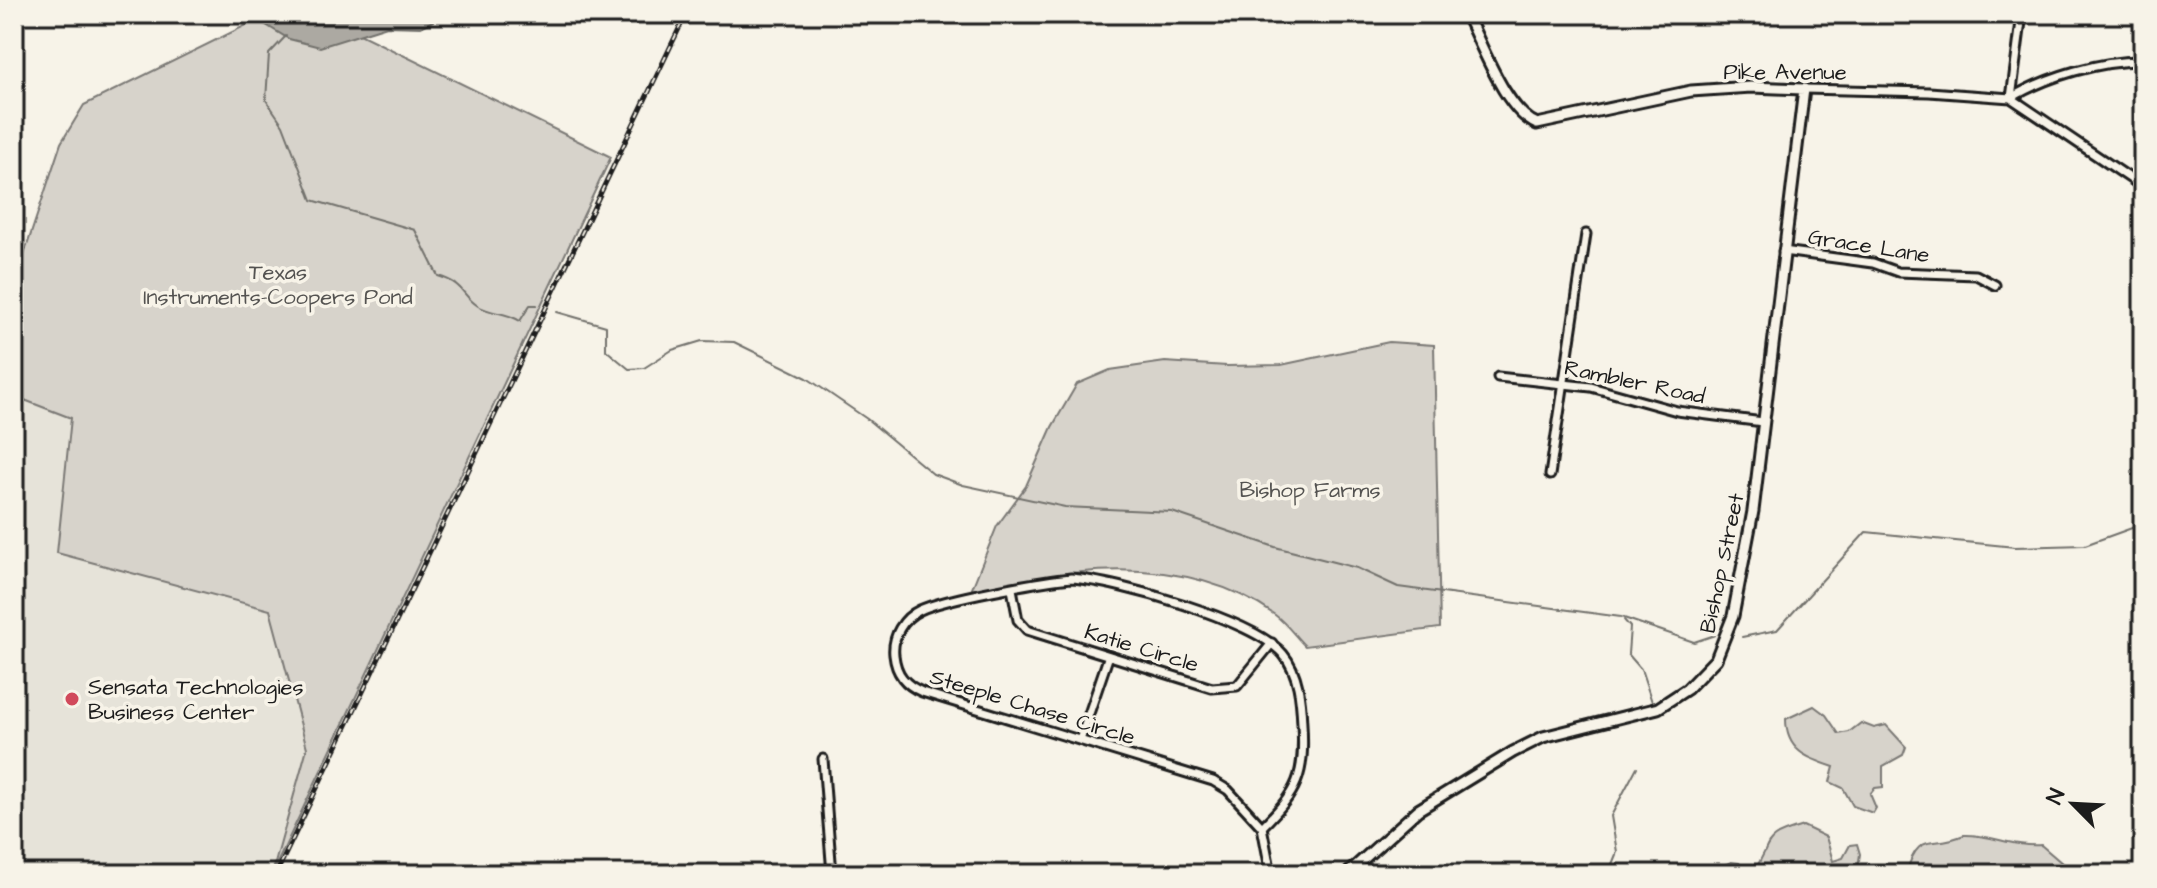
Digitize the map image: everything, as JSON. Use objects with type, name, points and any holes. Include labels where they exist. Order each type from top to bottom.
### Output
[{"type":"street","name":"Pike Avenue","points":[[1466,14],[1508,94],[1521,113],[1537,124],[1691,91],[1751,87],[1929,92],[2011,98],[2143,187]]},
{"type":"street","points":[[2011,98],[2022,14]]},
{"type":"street","points":[[2011,98],[2031,87],[2097,67],[2143,61]]},
{"type":"street","name":"Bishop Street","points":[[1347,874],[1418,810],[1513,752],[1543,737],[1658,708],[1687,689],[1716,659],[1733,616],[1753,511],[1804,89]]},
{"type":"street","points":[[1550,475],[1586,234]]},
{"type":"street","name":"Grace Lane","points":[[1783,251],[1873,263],[1898,272],[1976,275],[1995,285]]},
{"type":"street","name":"Rambler Road","points":[[1498,377],[1562,382],[1615,392],[1677,411],[1763,422]]},
{"type":"street","name":"Steeple Chase Circle","points":[[1051,580],[1092,580],[1242,626],[1272,643],[1285,657],[1301,699],[1304,756],[1295,791],[1262,827],[1228,790],[1213,781],[922,692],[903,681],[897,670],[894,645],[909,617],[939,605],[1012,589],[1051,580]]},
{"type":"street","name":"Katie Circle","points":[[1012,589],[1021,625],[1108,658],[1212,688],[1226,689],[1246,678],[1272,643]]},
{"type":"street","points":[[1080,740],[1108,658]]},
{"type":"street","points":[[823,759],[832,874]]},
{"type":"street","points":[[1262,827],[1271,874]]},
{"type":"shaded area","points":[[248,14],[280,20],[327,20],[345,14],[447,14],[421,27],[387,26],[320,47],[289,39]]},
{"type":"shaded area","points":[[14,396],[71,417],[57,553],[270,610],[307,748],[271,874],[14,874]]},
{"type":"green space","name":"Texas Instruments-Coopers Pond","points":[[269,14],[319,14],[611,157],[272,874],[307,748],[270,610],[57,553],[71,418],[14,396],[14,291],[18,273],[61,143],[84,105]]},
{"type":"green space","name":"Bishop Farms","points":[[1389,342],[1434,345],[1440,628],[1305,646],[1275,615],[1220,587],[1190,578],[1129,571],[1098,571],[1028,580],[967,601],[997,526],[1026,486],[1052,427],[1077,384],[1110,370],[1165,362],[1281,365]]},
{"type":"green space","points":[[1814,706],[1826,715],[1839,734],[1849,732],[1861,723],[1874,728],[1886,725],[1906,747],[1903,755],[1883,766],[1883,787],[1875,788],[1870,794],[1876,808],[1873,813],[1853,806],[1843,788],[1830,782],[1834,767],[1807,756],[1790,738],[1786,719]]},
{"type":"green space","points":[[1803,826],[1826,837],[1833,861],[1843,858],[1850,845],[1857,844],[1860,854],[1857,874],[1752,874],[1773,838]]},
{"type":"green space","points":[[1964,835],[2041,845],[2062,863],[2094,874],[1906,874],[1921,846]]},
{"type":"green space","points":[[1731,862],[1739,863],[1748,874],[1705,874]]},
{"type":"waterway","points":[[1026,14],[1031,17],[1042,14]]},
{"type":"waterway","points":[[286,36],[269,54],[266,100],[283,125],[312,200],[415,230],[438,276],[453,282],[483,309],[520,321],[530,305],[537,305]]},
{"type":"waterway","points":[[557,312],[606,326],[606,350],[629,369],[644,368],[672,350],[702,341],[734,342],[807,378],[867,419],[933,474],[963,485],[1065,507],[1172,512],[1275,547],[1357,568],[1398,587],[1621,617],[1694,642],[1715,635]]},
{"type":"waterway","points":[[1742,637],[1777,630],[1866,532],[2015,547],[2085,545],[2143,524]]},
{"type":"waterway","points":[[1624,620],[1630,627],[1628,654],[1641,669],[1652,702]]},
{"type":"waterway","points":[[1608,874],[1617,852],[1611,816],[1637,767]]},
{"type":"railway","points":[[276,874],[686,14]]},
{"type":"place","name":"Sensata Technologies Business Center","points":[[72,699]]}]
